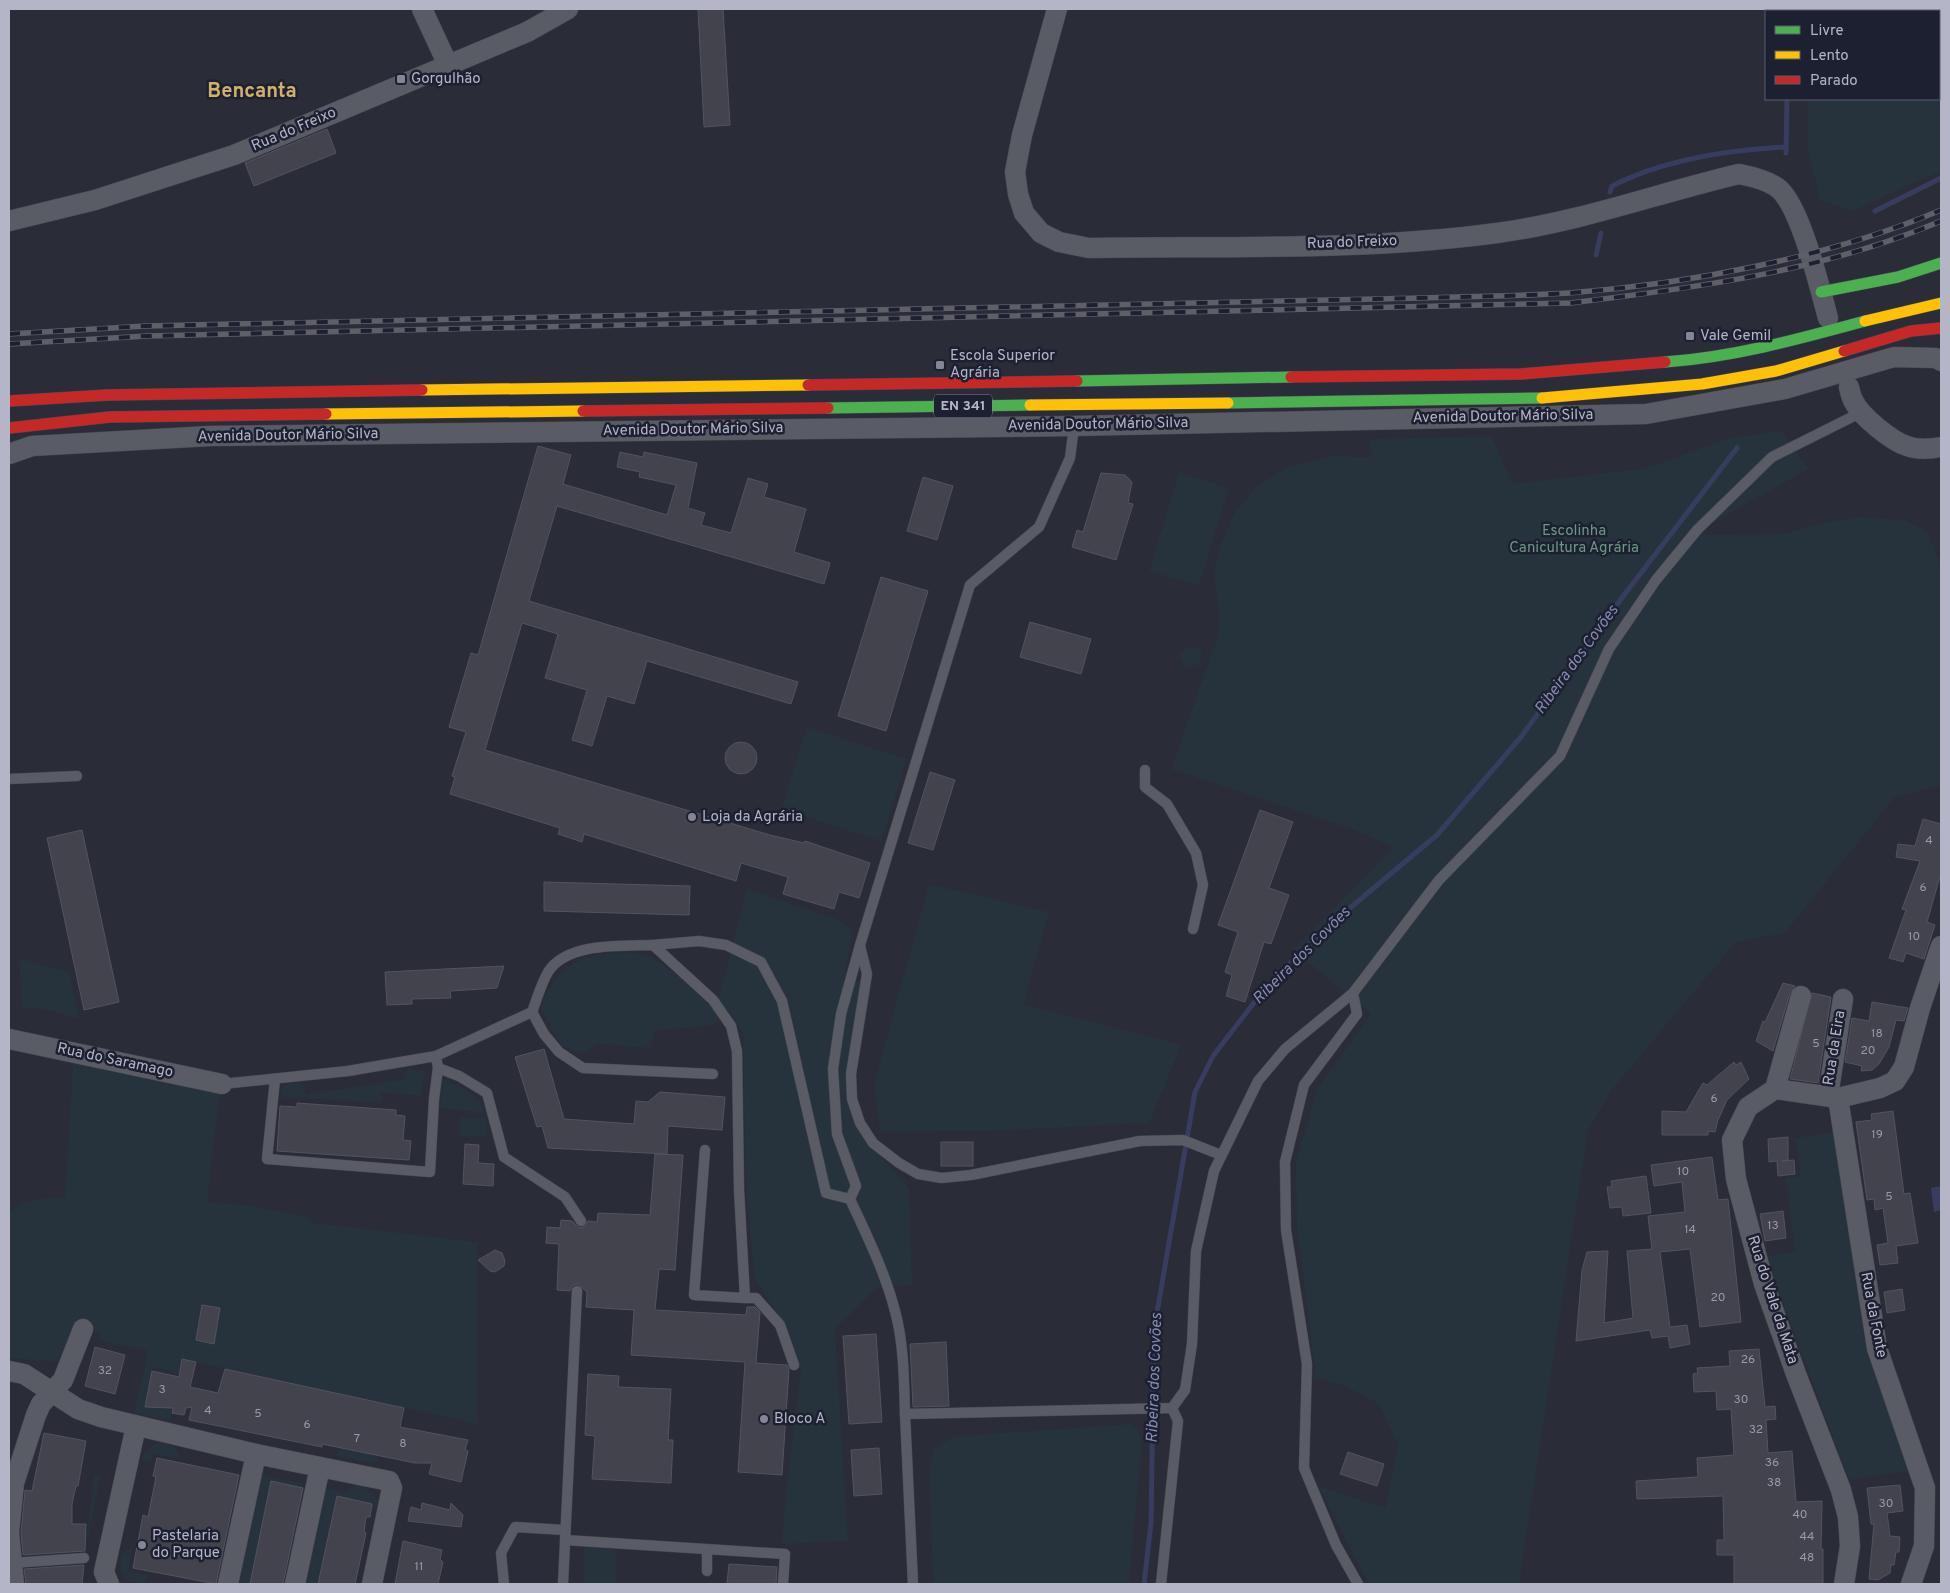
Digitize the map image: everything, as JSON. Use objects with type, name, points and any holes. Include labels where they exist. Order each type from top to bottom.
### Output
[{"type":"highway","points":[[1821,292],[1898,277],[1941,263]]},
{"type":"highway","name":"EN 341","points":[[9,401],[108,395],[1520,374],[1695,360],[1773,346],[1908,309],[1941,303]]},
{"type":"highway","name":"EN 341","points":[[9,428],[110,418],[1531,399],[1702,384],[1776,371],[1911,331],[1941,328]]},
{"type":"street","points":[[422,9],[448,66]]},
{"type":"street","name":"Rua do Freixo","points":[[9,221],[95,200],[234,155],[526,32],[568,9]]},
{"type":"street","name":"Rua do Freixo","points":[[1057,9],[1022,135],[1016,172],[1018,194],[1024,213],[1041,233],[1059,242],[1089,248],[1336,245],[1433,240],[1497,233],[1556,223],[1739,174],[1758,178],[1779,188],[1789,201],[1807,243],[1828,318]]},
{"type":"street","name":"Avenida Doutor Mário Silva","points":[[9,454],[32,446],[210,436],[1074,426],[1646,414],[1785,389],[1894,357],[1936,358],[1941,361]]},
{"type":"street","points":[[1849,387],[1854,402],[1862,412],[1893,440],[1908,447],[1929,449],[1941,447]]},
{"type":"street","points":[[1800,996],[1775,1089],[1833,1097],[1880,1088],[1895,1081],[1904,1067],[1920,1008],[1941,946]]},
{"type":"street","name":"Rua da Eira","points":[[1833,1097],[1843,999]]},
{"type":"street","name":"Rua do Saramago","points":[[9,1039],[222,1084]]},
{"type":"street","name":"Rua do Vale da Mata","points":[[1775,1089],[1748,1107],[1732,1140],[1736,1179],[1764,1284],[1796,1374],[1841,1490],[1848,1517],[1850,1546],[1844,1584]]},
{"type":"street","name":"Rua da Fonte","points":[[1833,1097],[1877,1348],[1925,1488],[1924,1546],[1915,1580]]},
{"type":"street","points":[[14,1584],[9,1533],[14,1484],[36,1415],[41,1404],[62,1380],[84,1329]]},
{"type":"street","points":[[9,1371],[24,1374],[78,1409],[136,1426],[389,1482],[392,1488],[372,1584]]},
{"type":"street","points":[[109,1584],[104,1572],[136,1426]]},
{"type":"street","points":[[228,1584],[256,1454]]},
{"type":"street","points":[[295,1584],[320,1467]]},
{"type":"lane","points":[[1172,1408],[1185,1390],[1192,1344],[1196,1251],[1214,1171],[1258,1081],[1285,1050],[1354,993],[1439,880],[1560,756],[1610,649],[1656,580],[1697,530],[1772,457],[1862,412]]},
{"type":"lane","points":[[912,1584],[902,1346],[895,1311],[878,1259],[850,1199],[856,1186],[837,1134],[833,1069],[841,1014],[860,945],[970,585],[1039,527],[1070,458],[1074,426]]},
{"type":"lane","points":[[1145,770],[1145,787],[1167,804],[1196,853],[1203,885],[1193,929]]},
{"type":"lane","points":[[9,779],[77,776]]},
{"type":"lane","points":[[222,1084],[348,1071],[436,1056],[532,1012],[548,972],[560,960],[589,948],[699,941],[726,945],[761,962],[782,1001],[826,1193],[850,1199]]},
{"type":"lane","points":[[653,945],[713,1000],[731,1026],[737,1051],[739,1190],[745,1298]]},
{"type":"lane","points":[[860,945],[867,974],[851,1074],[852,1099],[860,1124],[873,1143],[898,1163],[918,1174],[942,1178],[971,1175],[1140,1141],[1183,1140],[1221,1154]]},
{"type":"lane","points":[[1354,993],[1357,1014],[1304,1085],[1285,1162],[1286,1230],[1307,1364],[1304,1468],[1336,1545],[1358,1584]]},
{"type":"lane","points":[[532,1012],[544,1034],[559,1052],[584,1068],[712,1074]]},
{"type":"lane","points":[[275,1078],[267,1159],[430,1172],[434,1099],[438,1068],[436,1056]]},
{"type":"lane","points":[[438,1068],[459,1076],[487,1093],[504,1157],[565,1197],[581,1221]]},
{"type":"lane","points":[[705,1150],[694,1295],[756,1298],[780,1326],[794,1365]]},
{"type":"lane","points":[[563,1584],[577,1291]]},
{"type":"lane","points":[[905,1414],[1172,1408]]},
{"type":"lane","points":[[1161,1584],[1168,1501],[1178,1421],[1172,1408]]},
{"type":"lane","points":[[504,1584],[501,1553],[515,1527],[565,1535],[707,1549],[785,1554],[783,1584]]},
{"type":"lane","points":[[707,1549],[707,1571]]},
{"type":"lane","points":[[12,1563],[84,1558]]},
{"type":"green space","points":[[1940,79],[1941,171],[1852,211],[1820,200],[1808,151],[1807,100],[1940,100]]},
{"type":"green space","name":"Escolinha Canicultura Agrária","points":[[1782,431],[1809,469],[1698,531],[1708,535],[1784,534],[1811,526],[1856,517],[1904,520],[1927,531],[1941,564],[1941,785],[1894,798],[1785,933],[1736,942],[1611,1091],[1588,1131],[1519,1584],[1369,1584],[1318,1486],[1385,1508],[1398,1445],[1379,1404],[1341,1384],[1316,1378],[1297,1229],[1296,1163],[1317,1089],[1371,1014],[1293,950],[1393,847],[1349,828],[1171,769],[1218,636],[1219,612],[1214,576],[1219,548],[1235,512],[1256,486],[1288,467],[1330,456],[1372,457],[1369,439],[1492,436],[1512,484],[1647,468],[1729,438]]},
{"type":"green space","points":[[1179,472],[1229,488],[1199,586],[1149,571]]},
{"type":"green space","points":[[1187,647],[1196,647],[1202,651],[1199,664],[1185,669],[1179,656]]},
{"type":"green space","points":[[807,727],[907,759],[881,841],[781,809]]},
{"type":"green space","points":[[929,884],[1049,912],[1024,1004],[1182,1045],[1149,1123],[989,1131],[880,1132],[874,1084]]},
{"type":"green space","points":[[747,889],[837,919],[853,931],[845,969],[861,985],[848,1100],[855,1126],[909,1189],[912,1285],[877,1288],[835,1329],[848,1541],[782,1544],[787,1483],[801,1369],[784,1323],[755,1280],[746,1189],[743,1033],[718,999]]},
{"type":"green space","points":[[600,954],[636,954],[647,956],[656,961],[676,974],[695,990],[718,1016],[718,1021],[708,1026],[654,1031],[651,1048],[598,1044],[582,1054],[562,1046],[540,1007],[563,971],[578,961]]},
{"type":"green space","points":[[19,958],[70,973],[79,1019],[44,1009],[22,1008]]},
{"type":"green space","points":[[73,1060],[220,1094],[207,1202],[247,1205],[309,1217],[308,1222],[477,1242],[477,1424],[183,1359],[180,1373],[153,1367],[145,1407],[165,1408],[172,1405],[170,1421],[134,1413],[148,1351],[99,1340],[101,1332],[75,1326],[58,1362],[9,1358],[9,1212],[28,1202],[65,1197]]},
{"type":"green space","points":[[407,1069],[426,1071],[420,1096],[382,1093],[381,1103],[281,1097],[282,1087],[287,1084],[303,1082],[306,1094],[403,1080]]},
{"type":"green space","points":[[442,1079],[474,1096],[479,1100],[485,1113],[440,1108]]},
{"type":"green space","points":[[460,1117],[487,1118],[486,1137],[459,1136]]},
{"type":"green space","points":[[1834,1132],[1872,1366],[1909,1471],[1849,1480],[1765,1256],[1795,1252],[1786,1178],[1801,1176],[1795,1138]]},
{"type":"green space","points":[[1131,1424],[1139,1431],[1142,1442],[1129,1584],[933,1584],[929,1468],[934,1448],[956,1436]]},
{"type":"green space","points":[[383,1425],[375,1464],[336,1456],[338,1448],[371,1454],[376,1429]]},
{"type":"green space","points":[[163,1443],[173,1446],[180,1456],[179,1459],[153,1454],[151,1461],[146,1462],[141,1459],[150,1448]]},
{"type":"green space","points":[[94,1475],[100,1477],[85,1554]]},
{"type":"green space","points":[[260,1475],[302,1483],[303,1488],[271,1482],[250,1584],[239,1584]]},
{"type":"green space","points":[[357,1484],[373,1493],[379,1503],[376,1509],[372,1507],[372,1504],[337,1496],[318,1584],[304,1584],[324,1491],[327,1488],[343,1492]]},
{"type":"green space","points":[[133,1547],[128,1571],[149,1575],[144,1584],[127,1580],[121,1572],[121,1555]]},
{"type":"green space","points":[[584,1547],[615,1549],[615,1555],[617,1555],[616,1584],[583,1584]]},
{"type":"water","points":[[1941,1186],[1941,1210],[1934,1212],[1931,1188]]},
{"type":"building","points":[[698,9],[723,9],[730,125],[704,127]]},
{"type":"building","points":[[327,129],[336,153],[254,186],[245,163]]},
{"type":"building","points":[[538,446],[571,455],[563,484],[667,515],[676,485],[639,477],[640,472],[617,467],[620,452],[643,457],[644,452],[697,463],[688,508],[705,513],[701,525],[731,533],[748,478],[768,484],[764,497],[806,509],[794,552],[830,563],[824,584],[557,506],[529,601],[798,682],[791,704],[647,661],[634,704],[607,696],[592,746],[572,740],[587,690],[545,678],[558,634],[522,623],[485,750],[770,835],[804,843],[805,841],[870,863],[859,898],[839,892],[834,909],[783,894],[788,877],[741,863],[736,881],[584,834],[582,842],[558,834],[560,828],[450,794],[455,777],[452,776],[466,732],[449,727],[471,653],[478,655]]},
{"type":"building","points":[[1101,473],[1125,475],[1132,482],[1128,503],[1133,504],[1116,560],[1072,547],[1077,530],[1083,532]]},
{"type":"building","points":[[923,477],[953,486],[937,540],[907,531]]},
{"type":"building","points":[[881,577],[928,591],[886,731],[838,716]]},
{"type":"building","points":[[1030,622],[1091,639],[1081,674],[1020,657]]},
{"type":"building","points":[[741,742],[747,743],[752,747],[756,752],[756,764],[752,769],[747,773],[741,774],[735,773],[730,769],[726,764],[725,758],[726,752],[730,747],[735,743]]},
{"type":"building","points":[[930,772],[955,780],[933,850],[908,843]]},
{"type":"building","points":[[1260,810],[1293,822],[1269,888],[1289,895],[1271,944],[1264,942],[1245,1002],[1226,996],[1232,975],[1225,972],[1238,932],[1218,925]]},
{"type":"building","points":[[1923,819],[1941,824],[1941,873],[1927,922],[1935,925],[1924,959],[1906,953],[1903,962],[1889,958],[1906,910],[1902,909],[1920,861],[1896,857],[1898,844],[1915,846]]},
{"type":"building","points":[[82,830],[119,1002],[84,1010],[47,838]]},
{"type":"building","points":[[544,882],[690,886],[689,915],[544,911]]},
{"type":"building","points":[[504,966],[497,988],[450,991],[451,998],[412,999],[412,1004],[387,1005],[385,972]]},
{"type":"building","points":[[1783,983],[1795,986],[1790,993],[1773,1051],[1756,1041],[1763,1021],[1765,1022]]},
{"type":"building","points":[[1812,993],[1831,997],[1818,1083],[1790,1079]]},
{"type":"building","points":[[1872,1002],[1908,1008],[1904,1021],[1896,1020],[1889,1047],[1879,1064],[1872,1070],[1861,1071],[1862,1066],[1845,1062],[1852,1018],[1869,1021]]},
{"type":"building","points":[[544,1049],[564,1119],[634,1124],[636,1101],[648,1102],[660,1092],[725,1097],[722,1130],[668,1126],[667,1154],[548,1148],[542,1126],[537,1127],[515,1057]]},
{"type":"building","points":[[1734,1062],[1736,1065],[1741,1062],[1749,1079],[1727,1100],[1715,1132],[1708,1131],[1708,1135],[1662,1135],[1662,1111],[1686,1112],[1703,1083],[1707,1085]]},
{"type":"building","points":[[297,1103],[396,1110],[396,1115],[405,1116],[403,1140],[411,1141],[409,1160],[277,1151],[280,1106],[297,1107]]},
{"type":"building","points":[[1893,1111],[1904,1194],[1910,1193],[1918,1243],[1896,1246],[1898,1263],[1880,1265],[1877,1245],[1888,1243],[1883,1208],[1875,1210],[1874,1199],[1867,1200],[1856,1122],[1872,1120],[1871,1114]]},
{"type":"building","points":[[1788,1137],[1788,1160],[1782,1161],[1794,1160],[1795,1174],[1778,1176],[1777,1161],[1769,1162],[1768,1139]]},
{"type":"building","points":[[941,1142],[973,1142],[973,1166],[941,1166]]},
{"type":"building","points":[[465,1144],[479,1145],[478,1163],[494,1164],[493,1186],[463,1184]]},
{"type":"building","points":[[655,1154],[683,1155],[675,1270],[659,1269],[655,1310],[746,1315],[747,1307],[755,1307],[760,1312],[756,1363],[787,1365],[789,1369],[782,1475],[738,1472],[745,1362],[631,1355],[634,1310],[586,1307],[587,1292],[578,1284],[573,1285],[570,1291],[557,1290],[559,1244],[546,1243],[547,1227],[560,1228],[561,1220],[572,1221],[582,1228],[588,1221],[597,1222],[598,1213],[650,1215]]},
{"type":"building","points":[[1712,1157],[1718,1200],[1728,1199],[1741,1322],[1700,1327],[1690,1249],[1660,1252],[1670,1327],[1687,1325],[1690,1344],[1670,1348],[1668,1336],[1652,1338],[1650,1330],[1576,1341],[1582,1270],[1587,1252],[1608,1251],[1604,1323],[1633,1318],[1627,1251],[1652,1249],[1648,1216],[1685,1212],[1682,1182],[1654,1186],[1651,1165]]},
{"type":"building","points":[[1646,1176],[1651,1213],[1623,1216],[1622,1207],[1610,1208],[1607,1187],[1612,1187],[1611,1181]]},
{"type":"building","points":[[1783,1211],[1786,1238],[1765,1241],[1760,1214]]},
{"type":"building","points":[[495,1250],[502,1253],[505,1261],[504,1266],[495,1272],[490,1271],[478,1260]]},
{"type":"building","points":[[1902,1289],[1905,1310],[1887,1313],[1884,1292]]},
{"type":"building","points":[[202,1305],[220,1308],[214,1344],[196,1340]]},
{"type":"building","points":[[876,1334],[882,1422],[849,1424],[843,1336]]},
{"type":"building","points":[[946,1342],[949,1406],[913,1407],[910,1344]]},
{"type":"building","points":[[95,1347],[125,1355],[115,1394],[85,1386]]},
{"type":"building","points":[[1759,1349],[1765,1407],[1775,1406],[1776,1419],[1766,1420],[1768,1453],[1792,1451],[1796,1502],[1822,1501],[1821,1549],[1823,1549],[1823,1584],[1734,1584],[1734,1555],[1717,1555],[1717,1540],[1724,1540],[1723,1496],[1637,1499],[1636,1481],[1698,1477],[1697,1458],[1734,1455],[1731,1409],[1717,1410],[1716,1391],[1694,1392],[1693,1374],[1698,1373],[1697,1368],[1730,1366],[1729,1351]]},
{"type":"building","points":[[182,1359],[196,1362],[190,1387],[218,1393],[225,1369],[404,1408],[400,1427],[468,1440],[465,1450],[468,1451],[461,1482],[429,1474],[432,1463],[415,1463],[322,1444],[322,1447],[189,1420],[192,1407],[186,1408],[184,1415],[172,1413],[173,1408],[145,1407],[152,1371],[179,1377]]},
{"type":"building","points":[[588,1374],[619,1376],[618,1387],[671,1389],[668,1440],[673,1440],[671,1483],[592,1479],[595,1436],[585,1435]]},
{"type":"building","points":[[44,1433],[86,1441],[78,1486],[76,1486],[72,1504],[72,1524],[86,1524],[85,1551],[23,1555],[21,1533],[25,1490],[32,1491]]},
{"type":"building","points":[[879,1448],[882,1494],[854,1496],[851,1450]]},
{"type":"building","points":[[1348,1452],[1384,1464],[1377,1486],[1340,1474]]},
{"type":"building","points":[[157,1458],[239,1475],[216,1584],[133,1568],[143,1515],[148,1517],[156,1477],[153,1476]]},
{"type":"building","points":[[271,1481],[303,1488],[283,1584],[250,1584]]},
{"type":"building","points":[[1900,1485],[1903,1511],[1887,1513],[1890,1536],[1900,1537],[1899,1552],[1896,1552],[1894,1565],[1891,1565],[1890,1573],[1878,1580],[1869,1579],[1874,1524],[1871,1524],[1867,1488]]},
{"type":"building","points":[[337,1496],[372,1504],[370,1517],[366,1517],[364,1532],[366,1533],[355,1584],[318,1584]]},
{"type":"building","points":[[422,1503],[450,1510],[451,1503],[463,1515],[461,1527],[408,1521],[411,1507],[421,1510]]},
{"type":"building","points":[[403,1541],[442,1550],[440,1559],[443,1562],[438,1584],[395,1584]]},
{"type":"building","points":[[729,1564],[777,1567],[776,1584],[727,1584]]},
{"type":"building","points":[[84,1565],[82,1584],[26,1584],[24,1569]]},
{"type":"waterway","points":[[1786,153],[1787,100]]},
{"type":"waterway","points":[[1610,192],[1612,186],[1653,169],[1674,163],[1719,154],[1786,147]]},
{"type":"waterway","name":"Ribeira dos Covões","points":[[1875,211],[1941,178]]},
{"type":"waterway","points":[[1596,255],[1601,233]]},
{"type":"waterway","name":"Ribeira dos Covões","points":[[1144,1584],[1151,1523],[1154,1330],[1195,1092],[1213,1056],[1266,987],[1326,928],[1437,835],[1521,737],[1624,595],[1737,448]]},
{"type":"railway","points":[[9,334],[146,326],[1375,299],[1569,293],[1662,283],[1758,266],[1853,242],[1941,210]]},
{"type":"railway","points":[[9,344],[147,336],[1570,303],[1712,284],[1805,265],[1851,253],[1941,221]]},
{"type":"traffic: fast","points":[[1821,292],[1898,277],[1941,263]]},
{"type":"traffic: fast","points":[[1665,362],[1741,352],[1865,321]]},
{"type":"traffic: fast","points":[[1077,381],[1291,377]]},
{"type":"traffic: fast","points":[[1228,403],[1542,398]]},
{"type":"traffic: fast","points":[[828,408],[1030,405]]},
{"type":"traffic: slow","points":[[1865,321],[1941,303]]},
{"type":"traffic: slow","points":[[1542,398],[1702,384],[1776,371],[1844,351]]},
{"type":"traffic: slow","points":[[422,390],[808,385]]},
{"type":"traffic: slow","points":[[1030,405],[1228,403]]},
{"type":"traffic: slow","points":[[326,414],[583,411]]},
{"type":"traffic: jam","points":[[1844,351],[1911,331],[1941,328]]},
{"type":"traffic: jam","points":[[1291,377],[1521,374],[1665,362]]},
{"type":"traffic: jam","points":[[808,385],[1077,381]]},
{"type":"traffic: jam","points":[[9,401],[108,395],[422,390]]},
{"type":"traffic: jam","points":[[583,411],[828,408]]},
{"type":"traffic: jam","points":[[9,428],[110,417],[326,414]]},
{"type":"place","name":"Gorgulhão","points":[[401,79]]},
{"type":"place","name":"Vale Gemil","points":[[1690,336]]},
{"type":"place","name":"Escola Superior Agrária","points":[[940,365]]},
{"type":"place","name":"Loja da Agrária","points":[[692,817]]},
{"type":"place","name":"Bloco A","points":[[764,1419]]},
{"type":"place","name":"Pastelaria do Parque","points":[[142,1545]]},
{"type":"district","name":"Bencanta","points":[[252,92]]}]
